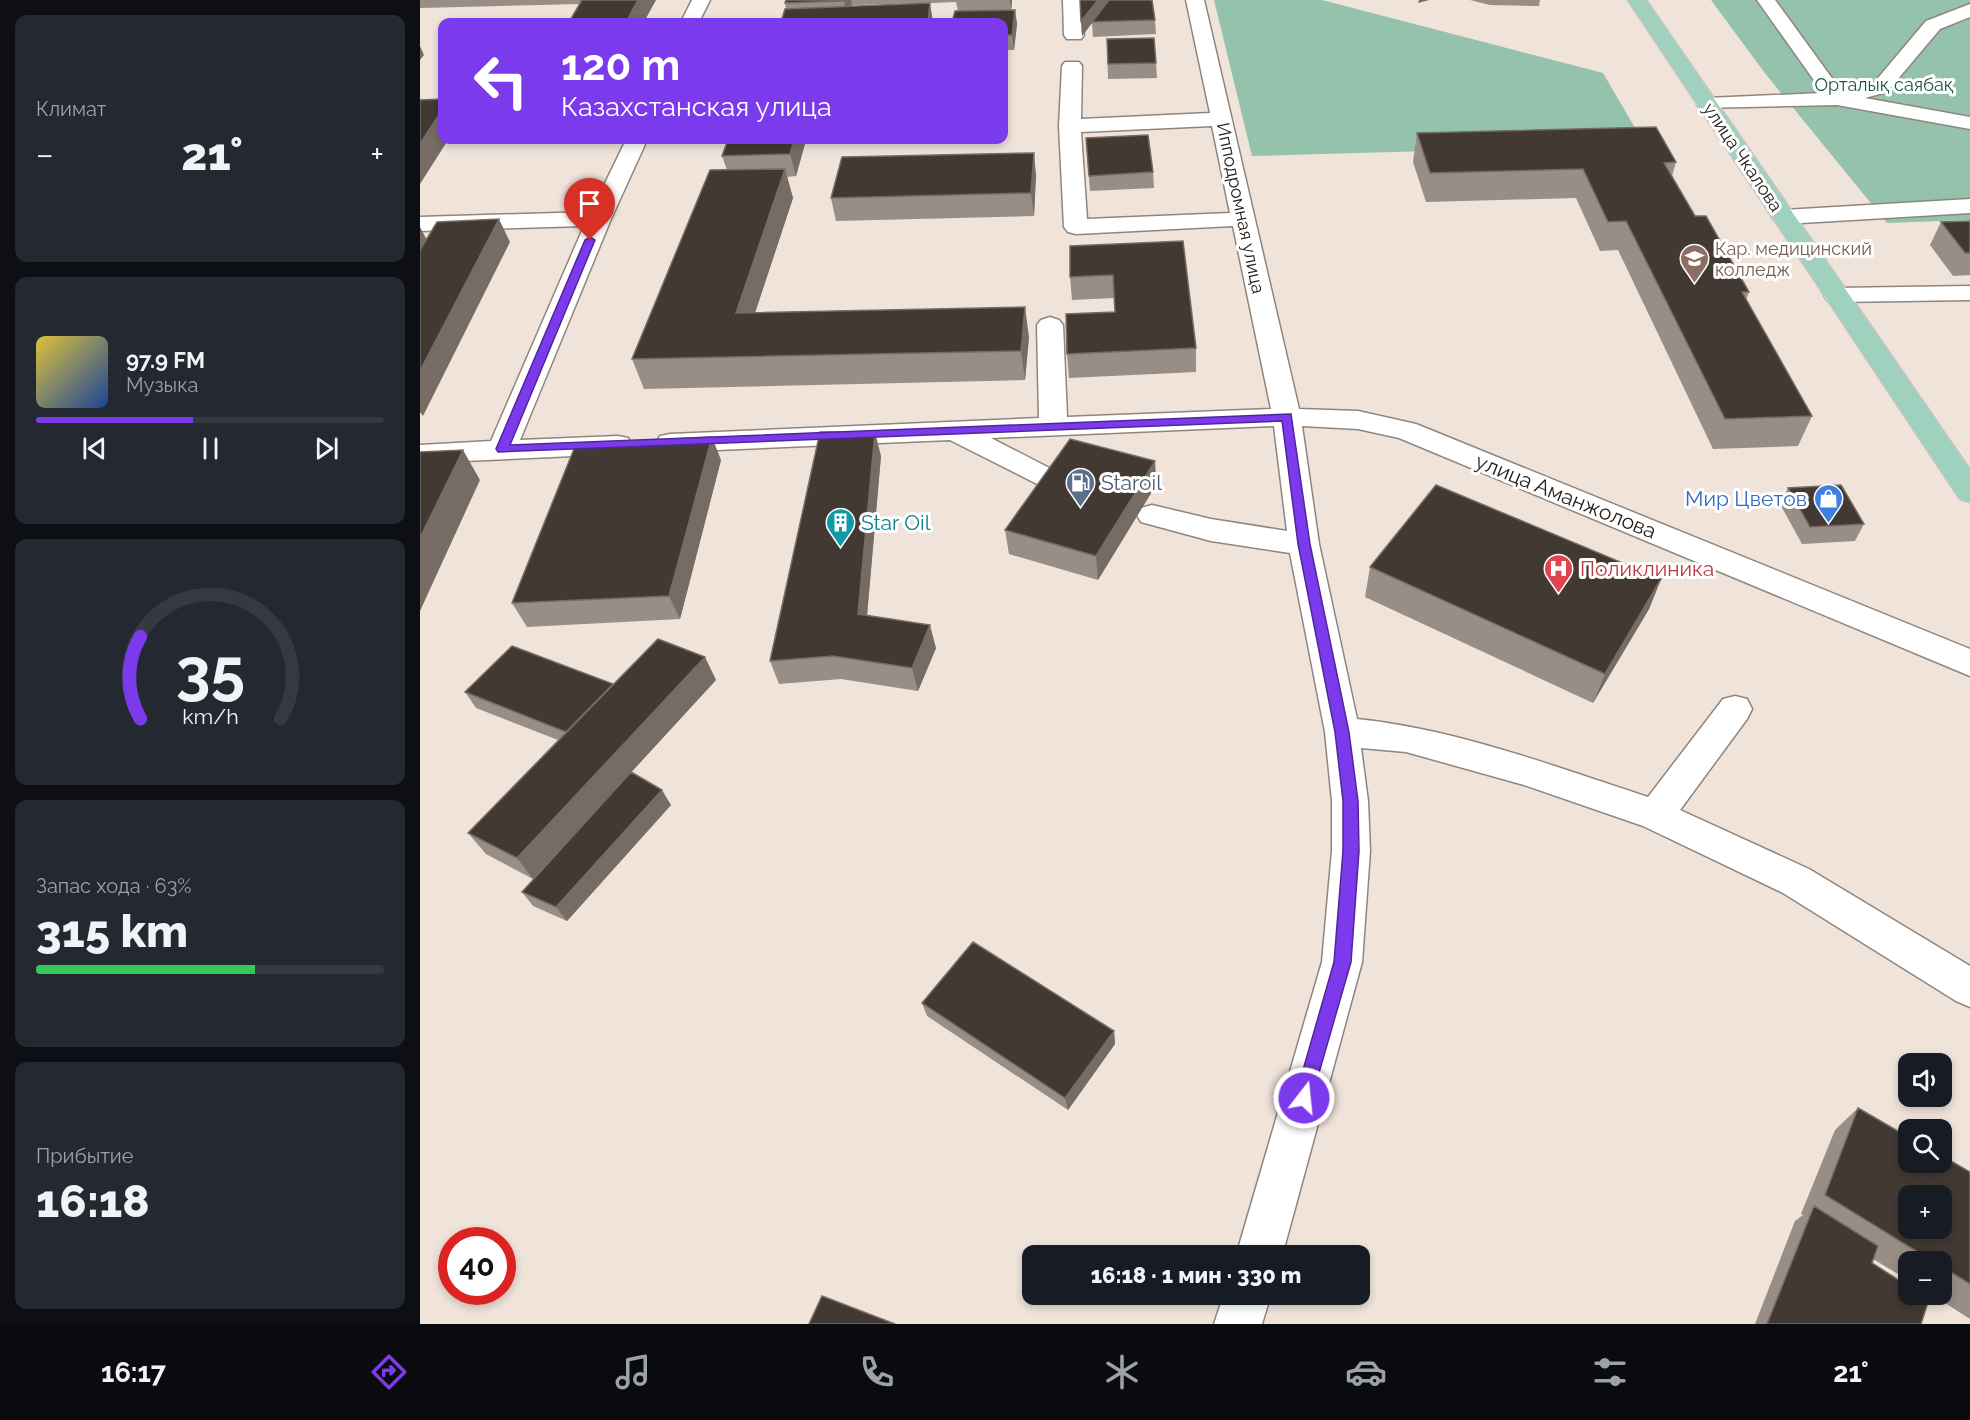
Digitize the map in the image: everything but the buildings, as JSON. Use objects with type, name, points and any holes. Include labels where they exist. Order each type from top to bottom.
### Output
[{"type":"main road","name":"улица Чкалова","points":[[1637,0],[1970,492]]},
{"type":"street","points":[[692,18],[701,0]]},
{"type":"street","points":[[1072,0],[1074,35]]},
{"type":"street","name":"Ипподромная улица","points":[[1195,0],[1287,417],[1304,544],[1342,732],[1350,801],[1351,851],[1342,962],[1262,1245]]},
{"type":"street","points":[[1766,0],[1837,99],[1970,123]]},
{"type":"street","points":[[1707,104],[1837,99],[1880,88],[1933,25],[1970,10]]},
{"type":"street","points":[[1072,66],[1070,126],[1076,227],[1244,219]]},
{"type":"street","points":[[1070,126],[1221,119]]},
{"type":"street","points":[[502,449],[599,219],[634,144]]},
{"type":"street","points":[[1784,217],[1970,206]]},
{"type":"street","points":[[420,224],[599,219]]},
{"type":"street","points":[[1836,295],[1970,293]]},
{"type":"street","points":[[1050,325],[1053,427]]},
{"type":"street","name":"улица Аманжолова","points":[[420,454],[1287,417],[1358,420],[1406,430],[1970,663]]},
{"type":"street","points":[[954,432],[1049,480]]},
{"type":"street","points":[[1152,516],[1211,530],[1304,544]]},
{"type":"street","points":[[1654,815],[1735,709]]},
{"type":"street","points":[[1342,732],[1406,738],[1524,771],[1654,815],[1796,881],[1970,988]]},
{"type":"street","points":[[1238,1324],[1244,1305]]},
{"type":"green space","points":[[1214,0],[1322,0],[1603,73],[1645,145],[1252,156]]},
{"type":"green space","name":"Орталық саябақ","points":[[1711,0],[1970,0],[1970,220],[1887,223],[1764,72]]},
{"type":"place","name":"Кар. медицинский колледж","points":[[1694,284]]},
{"type":"place","name":"Staroil","points":[[1080,508]]},
{"type":"place","name":"Мир Цветов","points":[[1828,524]]},
{"type":"place","name":"Star Oil","points":[[840,548]]},
{"type":"place","name":"Поликлиника","points":[[1559,594]]},
{"type":"route","points":[[590,240],[502,449],[1287,417],[1304,544],[1342,732],[1350,801],[1351,851],[1342,962],[1304,1098]]}]
